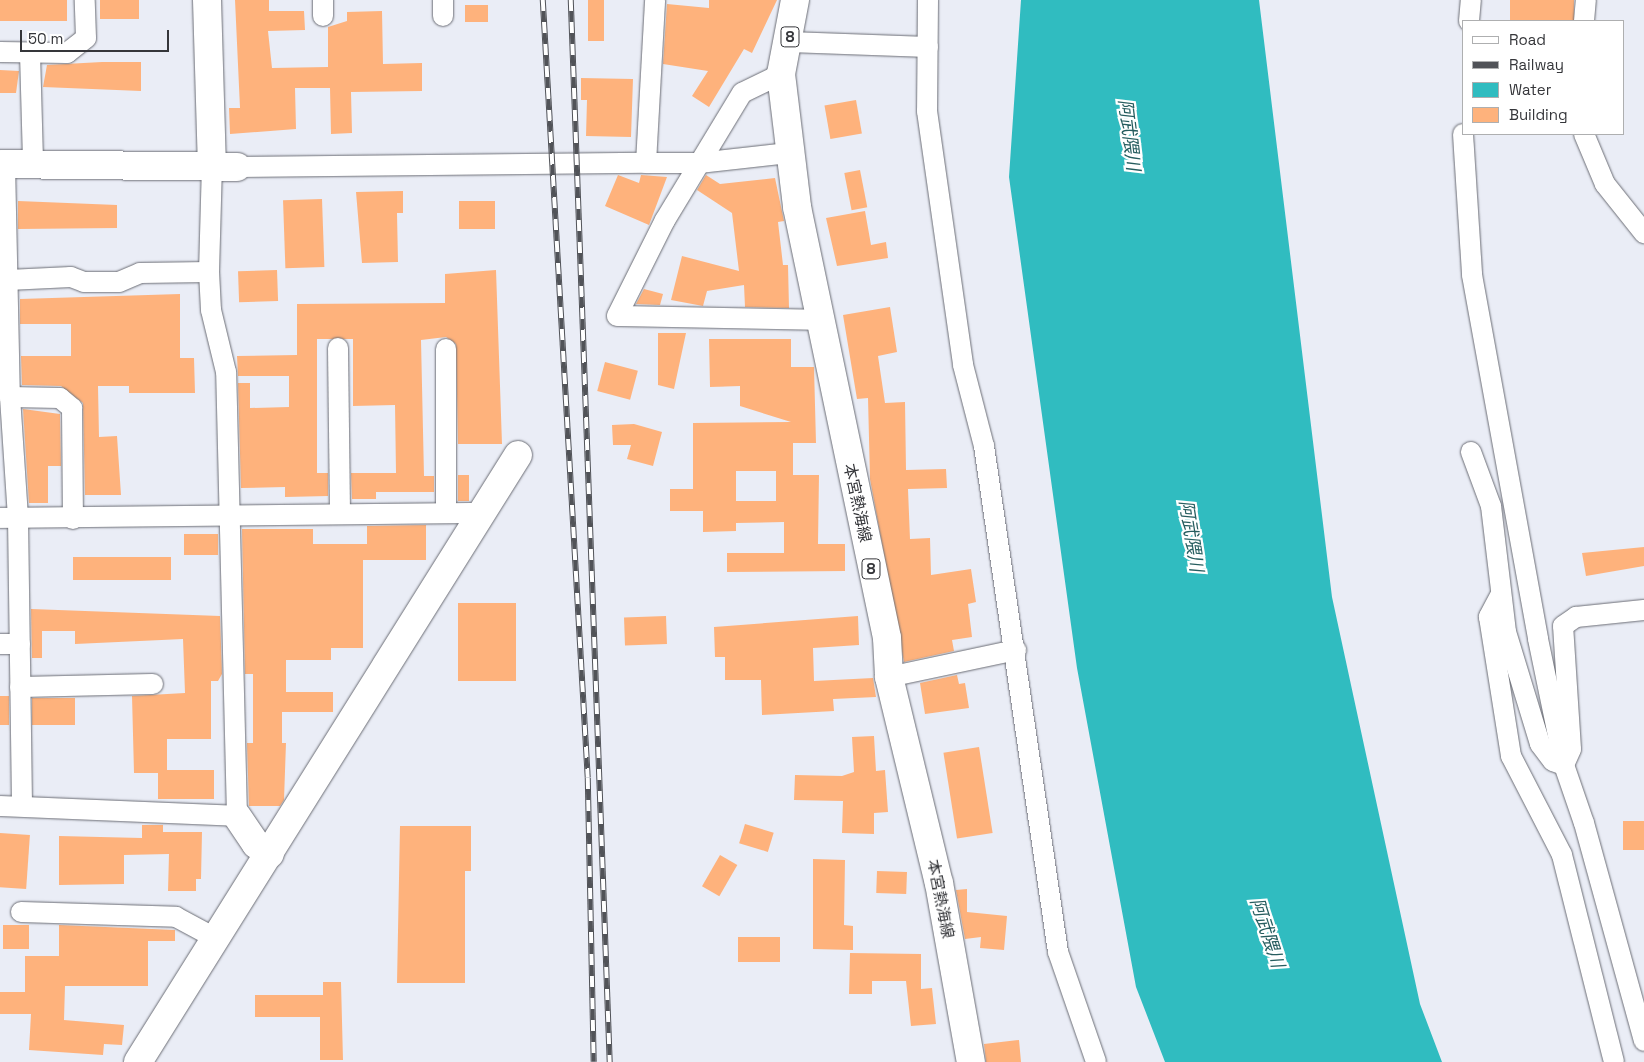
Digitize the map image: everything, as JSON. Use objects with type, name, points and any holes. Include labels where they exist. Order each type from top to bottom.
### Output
[{"type":"street","points":[[0,52],[67,53],[86,38],[85,0]]},
{"type":"street","points":[[207,0],[224,165],[209,272],[211,310],[226,372],[226,518],[237,816],[256,844],[270,854]]},
{"type":"street","points":[[646,163],[655,0]]},
{"type":"street","name":"本宮熱海線","points":[[794,0],[789,42],[782,74],[788,153],[818,320],[887,638],[889,677],[939,883],[971,1062]]},
{"type":"street","points":[[928,0],[928,111],[963,365],[984,446],[998,555],[1016,650],[1058,952],[1096,1062]]},
{"type":"street","points":[[1469,20],[1471,0]]},
{"type":"street","points":[[1584,20],[1586,0]]},
{"type":"street","points":[[789,42],[928,47]]},
{"type":"street","points":[[30,53],[32,163]]},
{"type":"street","points":[[782,74],[742,93],[665,220],[617,316],[818,320]]},
{"type":"street","points":[[1463,135],[1472,275],[1564,765],[1584,823],[1644,1040]]},
{"type":"street","points":[[1584,135],[1605,184],[1644,233]]},
{"type":"street","points":[[22,806],[20,687],[10,644],[10,397],[8,280],[3,164],[699,163],[788,153]]},
{"type":"street","points":[[8,280],[71,277],[84,282],[119,282],[140,273],[209,272]]},
{"type":"street","points":[[338,348],[340,514]]},
{"type":"street","points":[[446,349],[446,513]]},
{"type":"street","points":[[10,397],[60,398],[72,408],[73,519]]},
{"type":"street","points":[[1471,452],[1491,506],[1506,632],[1540,744],[1553,761],[1564,765]]},
{"type":"street","points":[[138,1062],[270,854],[518,455]]},
{"type":"street","points":[[9,518],[226,518],[340,514],[483,513]]},
{"type":"street","points":[[1501,594],[1489,617],[1511,756],[1562,855],[1614,1062]]},
{"type":"street","points":[[1564,765],[1571,749],[1563,626],[1576,617],[1644,610]]},
{"type":"street","points":[[889,677],[1016,650]]},
{"type":"street","points":[[20,687],[154,684]]},
{"type":"street","points":[[0,806],[237,816]]},
{"type":"street","points":[[21,912],[176,916],[216,939]]},
{"type":"water","name":"阿武隈川","points":[[1021,0],[1259,0],[1332,597],[1420,1004],[1442,1062],[1165,1062],[1136,987],[1077,668],[1009,177]]},
{"type":"building","points":[[0,0],[67,0],[67,21],[0,21]]},
{"type":"building","points":[[100,0],[139,0],[139,19],[100,19]]},
{"type":"building","points":[[235,0],[269,0],[269,11],[304,11],[305,30],[268,31],[272,68],[328,67],[328,27],[347,21],[347,12],[382,11],[383,64],[422,63],[422,91],[351,92],[352,133],[331,134],[330,88],[295,88],[296,129],[230,134],[229,108],[240,108]]},
{"type":"building","points":[[588,0],[604,0],[604,41],[588,41]]},
{"type":"building","points":[[709,0],[777,0],[752,53],[744,49],[709,107],[692,96],[708,71],[663,64],[667,4],[709,8]]},
{"type":"building","points":[[1510,0],[1574,0],[1574,20],[1510,20]]},
{"type":"building","points":[[465,5],[488,5],[488,22],[465,22]]},
{"type":"building","points":[[141,62],[141,91],[43,87],[47,65]]},
{"type":"building","points":[[0,70],[19,71],[16,93],[0,93]]},
{"type":"building","points":[[581,78],[633,79],[631,137],[586,136],[587,100],[581,100]]},
{"type":"building","points":[[856,100],[862,133],[830,139],[824,106]]},
{"type":"building","points":[[860,170],[867,207],[852,210],[844,173]]},
{"type":"building","points":[[618,175],[639,183],[641,175],[667,177],[649,225],[605,206]]},
{"type":"building","points":[[706,175],[720,184],[775,178],[784,221],[778,222],[783,265],[788,265],[789,308],[745,307],[744,285],[707,291],[703,306],[671,300],[682,256],[739,271],[732,213],[697,190]]},
{"type":"building","points":[[403,191],[403,213],[397,213],[398,262],[362,263],[356,192]]},
{"type":"building","points":[[322,199],[324,267],[285,268],[283,200]]},
{"type":"building","points":[[18,201],[117,205],[117,228],[18,229]]},
{"type":"building","points":[[459,201],[495,201],[495,229],[459,229]]},
{"type":"building","points":[[865,211],[871,245],[886,242],[888,258],[837,266],[826,218]]},
{"type":"building","points":[[277,270],[278,301],[239,302],[238,271]]},
{"type":"building","points":[[496,270],[502,444],[458,444],[456,344],[446,337],[421,340],[424,476],[434,476],[434,492],[376,492],[376,499],[352,499],[351,473],[396,473],[395,405],[353,406],[353,339],[317,339],[317,473],[328,473],[328,496],[285,497],[285,487],[241,488],[238,383],[250,383],[250,408],[289,407],[289,376],[238,376],[237,356],[297,355],[297,304],[445,303],[445,274]]},
{"type":"building","points":[[644,289],[663,294],[660,305],[636,304]]},
{"type":"building","points":[[180,294],[180,358],[194,358],[195,393],[129,393],[129,386],[98,386],[99,437],[117,436],[121,495],[85,495],[83,403],[61,386],[22,385],[21,356],[71,356],[71,324],[20,324],[20,299]]},
{"type":"building","points":[[890,307],[897,352],[878,356],[885,403],[905,402],[906,470],[946,469],[947,488],[908,489],[910,539],[930,538],[931,575],[971,569],[976,602],[968,604],[972,637],[952,640],[954,651],[904,662],[870,479],[868,398],[857,399],[843,315]]},
{"type":"building","points":[[658,333],[686,333],[674,389],[658,385]]},
{"type":"building","points":[[709,339],[791,339],[791,367],[814,367],[816,443],[793,443],[793,475],[819,475],[818,544],[845,544],[845,571],[727,572],[727,553],[784,553],[784,522],[736,523],[736,531],[703,532],[703,511],[670,511],[670,489],[693,489],[693,423],[791,422],[740,406],[740,386],[710,387]],"holes":[[[736,471],[776,471],[776,501],[736,501]]]},
{"type":"building","points":[[605,362],[638,371],[630,400],[597,391]]},
{"type":"building","points":[[23,409],[60,414],[61,466],[48,466],[48,503],[29,503]]},
{"type":"building","points":[[634,424],[662,432],[653,466],[627,459],[631,445],[613,445],[612,425]]},
{"type":"building","points":[[458,475],[469,475],[469,501],[458,501]]},
{"type":"building","points":[[426,525],[426,560],[363,560],[363,648],[331,648],[331,660],[286,660],[286,692],[333,692],[333,712],[282,712],[282,743],[286,743],[284,800],[280,806],[249,806],[247,743],[253,743],[253,674],[245,674],[242,529],[313,529],[313,544],[367,544],[367,526]]},
{"type":"building","points":[[184,534],[218,534],[218,555],[184,555]]},
{"type":"building","points":[[1644,547],[1644,566],[1586,576],[1582,553]]},
{"type":"building","points":[[73,557],[171,557],[171,580],[73,580]]},
{"type":"building","points":[[458,603],[516,603],[516,681],[458,681]]},
{"type":"building","points":[[31,609],[220,616],[222,674],[218,681],[211,681],[211,739],[167,739],[167,770],[214,770],[214,799],[158,799],[158,773],[134,773],[132,696],[185,693],[183,639],[75,644],[75,631],[42,631],[42,658],[32,658]]},
{"type":"building","points":[[666,616],[667,644],[625,645],[624,617]]},
{"type":"building","points":[[858,616],[859,645],[813,648],[814,681],[873,678],[876,697],[833,699],[834,711],[762,715],[761,680],[725,680],[725,657],[715,657],[714,627]]},
{"type":"building","points":[[957,675],[959,684],[965,683],[969,708],[925,714],[920,683]]},
{"type":"building","points":[[0,696],[9,696],[9,725],[0,725]]},
{"type":"building","points":[[32,698],[75,698],[75,725],[32,725]]},
{"type":"building","points":[[874,736],[876,771],[885,770],[888,812],[874,813],[874,834],[842,833],[843,801],[794,800],[795,775],[842,776],[854,772],[852,737]]},
{"type":"building","points":[[979,747],[993,833],[957,839],[943,753]]},
{"type":"building","points":[[1623,821],[1644,821],[1644,850],[1623,850]]},
{"type":"building","points":[[745,824],[774,833],[768,852],[739,843]]},
{"type":"building","points":[[142,825],[163,825],[163,832],[202,832],[201,879],[196,879],[196,891],[168,891],[169,854],[124,855],[124,884],[59,885],[59,836],[142,838]]},
{"type":"building","points":[[400,826],[471,826],[471,871],[465,871],[465,983],[397,983]]},
{"type":"building","points":[[0,833],[30,835],[26,889],[0,887]]},
{"type":"building","points":[[720,855],[737,865],[719,896],[702,886]]},
{"type":"building","points":[[813,859],[845,860],[844,925],[853,926],[853,950],[813,949]]},
{"type":"building","points":[[877,871],[907,872],[906,894],[876,893]]},
{"type":"building","points":[[967,889],[967,912],[1007,916],[1004,950],[980,948],[981,937],[965,939],[956,890]]},
{"type":"building","points":[[3,925],[29,925],[29,949],[3,949]]},
{"type":"building","points":[[59,925],[175,930],[175,941],[148,941],[148,986],[65,986],[64,1020],[124,1025],[122,1045],[104,1044],[103,1055],[29,1050],[31,1014],[0,1014],[0,992],[25,992],[25,956],[59,956]]},
{"type":"building","points":[[738,937],[780,937],[780,962],[738,962]]},
{"type":"building","points":[[850,953],[921,954],[921,989],[932,988],[936,1024],[911,1026],[906,981],[872,981],[872,994],[849,994]]},
{"type":"building","points":[[323,982],[341,982],[343,1060],[320,1060],[320,1017],[255,1017],[255,995],[323,995]]},
{"type":"building","points":[[1019,1040],[1021,1062],[986,1062],[984,1044]]},
{"type":"railway","points":[[543,0],[588,778],[594,1062]]},
{"type":"railway","points":[[571,0],[610,1062]]}]
